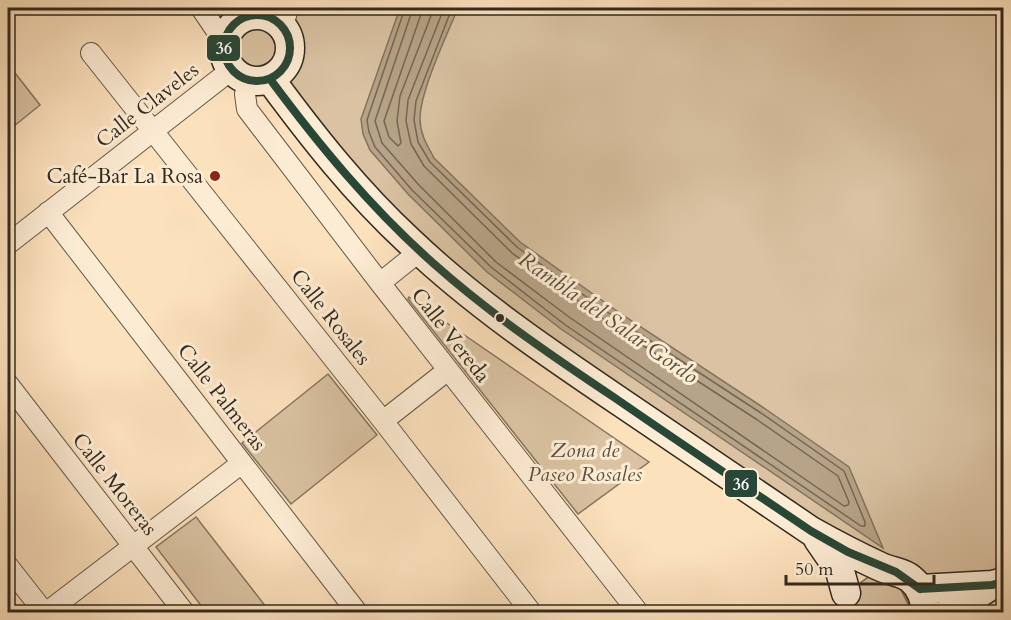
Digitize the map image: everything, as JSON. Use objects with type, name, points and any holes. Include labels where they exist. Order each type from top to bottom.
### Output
[{"type":"main road","points":[[250,76],[279,73],[286,65],[291,46],[285,17],[276,20],[259,14],[230,23],[224,52],[311,134],[357,188],[420,251],[468,293],[517,331],[811,531],[848,552],[906,576],[923,601],[998,583]]},
{"type":"main road","points":[[811,531],[825,547],[840,571],[844,603]]},
{"type":"main road","points":[[844,603],[861,576],[886,569]]},
{"type":"main road","points":[[949,612],[998,583]]},
{"type":"street","points":[[201,8],[230,23]]},
{"type":"street","name":"Calle Rosales","points":[[91,53],[531,612]]},
{"type":"street","name":"Calle Claveles","points":[[8,244],[153,131],[250,76]]},
{"type":"street","name":"Calle Vereda","points":[[250,76],[245,94],[247,109],[638,612]]},
{"type":"street","name":"Calle Palmeras","points":[[48,212],[357,612]]},
{"type":"street","points":[[380,283],[420,251]]},
{"type":"street","points":[[383,422],[448,370]]},
{"type":"street","name":"Calle Moreras","points":[[8,384],[184,612]]},
{"type":"street","points":[[8,566],[46,612],[242,463]]},
{"type":"green space","points":[[287,8],[1003,8],[1003,582],[922,589],[855,555],[395,227],[279,73],[289,56],[291,46],[288,35]]},
{"type":"green space","points":[[251,19],[263,19],[278,27],[286,42],[286,54],[278,69],[263,77],[251,77],[236,69],[228,54],[228,42],[236,27]]},
{"type":"green space","points":[[8,64],[40,105],[8,131]]},
{"type":"green space","name":"Zona de Paseo Rosales","points":[[409,297],[649,462],[578,514],[408,299]]},
{"type":"green space","points":[[328,374],[377,435],[291,504],[242,443]]},
{"type":"green space","points":[[196,517],[270,612],[206,612],[156,547]]},
{"type":"green space","points":[[872,575],[897,576],[922,612],[846,612],[854,590]]},
{"type":"water","points":[[400,8],[458,8],[435,63],[421,107],[421,130],[434,158],[520,242],[621,314],[849,467],[883,548],[561,329],[487,272],[408,194],[370,150],[363,134],[361,119]]},
{"type":"waterway","name":"Rambla del Salar Gordo","points":[[902,587],[912,607]]},
{"type":"transit line","name":"36","points":[[250,15],[264,15],[276,20],[285,29],[290,48],[288,61],[281,72],[264,81],[250,81],[238,76],[229,67],[224,55],[224,41],[229,29],[238,20],[250,15]]},
{"type":"transit line","name":"36","points":[[270,79],[307,128],[367,198],[410,242],[476,299],[521,334],[811,531],[848,552],[896,572],[920,589]]},
{"type":"transit line","name":"36","points":[[920,589],[992,585],[1004,582]]},
{"type":"place","name":"Café-Bar La Rosa","points":[[215,176]]}]
